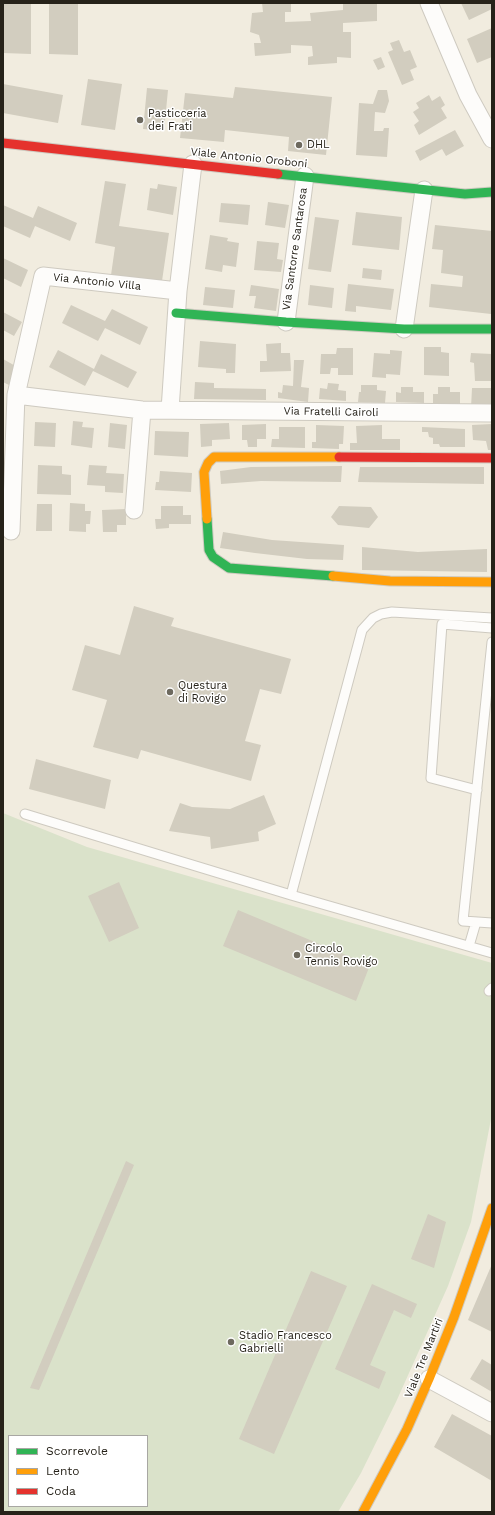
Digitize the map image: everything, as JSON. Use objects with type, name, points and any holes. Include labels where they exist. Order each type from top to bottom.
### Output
[{"type":"street","points":[[429,3],[468,95],[492,139]]},
{"type":"street","name":"Viale Antonio Oroboni","points":[[3,143],[424,190],[465,194],[492,192]]},
{"type":"street","points":[[16,395],[142,410],[170,410],[176,312],[193,164]]},
{"type":"street","name":"Via Santorre Santarosa","points":[[286,322],[305,176]]},
{"type":"street","points":[[404,329],[424,190]]},
{"type":"street","name":"Via Antonio Villa","points":[[11,531],[16,395],[43,276],[178,291]]},
{"type":"street","name":"Via Santorre Santarosa","points":[[176,312],[286,322],[404,329],[492,329]]},
{"type":"street","points":[[134,510],[142,410]]},
{"type":"street","name":"Via Fratelli Cairoli","points":[[170,410],[492,413]]},
{"type":"street","points":[[492,458],[214,457],[208,463],[204,472],[210,550],[213,557],[228,568],[390,581],[492,582]]},
{"type":"street","name":"Viale Tre Martiri","points":[[363,1512],[407,1429],[429,1379],[454,1317],[492,1208]]},
{"type":"street","points":[[429,1379],[492,1413]]},
{"type":"lane","points":[[291,895],[362,630],[373,618],[381,614],[392,612],[492,618]]},
{"type":"lane","points":[[477,790],[431,778],[442,624],[492,628]]},
{"type":"lane","points":[[492,642],[463,921],[492,923]]},
{"type":"lane","points":[[25,814],[291,895],[492,953]]},
{"type":"lane","points":[[469,946],[476,922]]},
{"type":"green space","points":[[3,813],[87,847],[492,963],[492,1114],[471,1222],[448,1286],[396,1402],[361,1473],[338,1512],[3,1512]]},
{"type":"building","points":[[3,3],[31,3],[31,54],[3,53]]},
{"type":"building","points":[[49,3],[78,3],[78,55],[49,54]]},
{"type":"building","points":[[262,3],[291,3],[291,12],[285,12],[285,22],[311,21],[310,13],[343,10],[343,3],[377,3],[377,21],[343,23],[343,32],[351,32],[351,58],[337,57],[337,63],[308,65],[308,57],[313,56],[312,46],[291,45],[291,53],[255,56],[254,43],[261,43],[259,35],[250,32],[252,13],[263,12]]},
{"type":"building","points":[[461,3],[492,3],[492,9],[469,20]]},
{"type":"building","points":[[492,28],[492,57],[477,63],[467,39]]},
{"type":"building","points":[[399,40],[404,52],[410,50],[417,67],[410,70],[414,80],[402,85],[388,52],[393,50],[390,43]]},
{"type":"building","points":[[381,57],[385,67],[378,70],[373,60]]},
{"type":"building","points":[[88,79],[122,84],[115,130],[81,125]]},
{"type":"building","points":[[3,84],[63,95],[58,123],[3,113]]},
{"type":"building","points":[[235,87],[332,97],[326,155],[288,151],[289,137],[225,130],[224,142],[180,138],[185,93],[233,98]]},
{"type":"building","points":[[147,88],[168,90],[164,131],[143,129]]},
{"type":"building","points":[[378,90],[387,90],[389,101],[385,113],[375,112],[374,131],[383,131],[384,128],[389,128],[387,157],[356,155],[359,103],[373,104]]},
{"type":"building","points":[[429,95],[432,101],[440,96],[445,105],[441,108],[447,118],[419,135],[414,125],[419,121],[413,112],[419,108],[416,103]]},
{"type":"building","points":[[455,130],[464,146],[446,156],[442,149],[420,161],[415,151]]},
{"type":"building","points":[[105,181],[126,184],[119,226],[169,233],[162,281],[111,275],[115,247],[95,243]]},
{"type":"building","points":[[158,184],[177,187],[173,215],[147,210],[150,188],[157,189]]},
{"type":"building","points":[[268,202],[289,205],[285,228],[265,225]]},
{"type":"building","points":[[221,203],[250,205],[248,225],[219,222]]},
{"type":"building","points":[[3,205],[33,218],[38,206],[77,223],[70,241],[35,226],[30,238],[3,226]]},
{"type":"building","points":[[356,212],[402,217],[399,250],[352,245]]},
{"type":"building","points":[[315,217],[339,220],[331,272],[308,269]]},
{"type":"building","points":[[435,225],[492,231],[491,314],[429,307],[431,284],[462,287],[463,276],[441,273],[443,250],[432,249]]},
{"type":"building","points":[[210,235],[228,238],[227,241],[239,243],[236,267],[223,265],[222,272],[205,269]]},
{"type":"building","points":[[257,241],[279,243],[277,259],[283,260],[281,272],[254,270]]},
{"type":"building","points":[[3,258],[28,270],[21,287],[3,278]]},
{"type":"building","points":[[363,268],[382,270],[381,280],[362,278]]},
{"type":"building","points":[[348,284],[394,289],[391,310],[356,306],[356,312],[345,311]]},
{"type":"building","points":[[251,285],[279,289],[276,311],[254,308],[256,296],[249,296]]},
{"type":"building","points":[[310,285],[334,288],[332,308],[308,305]]},
{"type":"building","points":[[205,287],[235,290],[233,308],[203,305]]},
{"type":"building","points":[[71,305],[105,321],[112,309],[148,327],[140,345],[105,328],[98,341],[62,323]]},
{"type":"building","points":[[3,312],[22,322],[14,336],[3,330]]},
{"type":"building","points":[[200,341],[236,344],[235,373],[226,373],[226,369],[198,367]]},
{"type":"building","points":[[281,343],[281,353],[290,353],[291,371],[260,372],[260,361],[267,361],[266,344]]},
{"type":"building","points":[[424,347],[441,347],[441,352],[449,353],[449,376],[424,375]]},
{"type":"building","points":[[337,348],[353,348],[353,375],[338,375],[338,368],[331,368],[330,374],[320,374],[321,354],[336,354]]},
{"type":"building","points":[[58,350],[94,369],[101,354],[137,372],[128,388],[93,371],[85,386],[49,367]]},
{"type":"building","points":[[390,350],[402,351],[400,375],[386,374],[386,378],[372,377],[374,353],[390,354]]},
{"type":"building","points":[[471,353],[492,354],[492,381],[475,381],[474,363],[470,362]]},
{"type":"building","points":[[3,359],[19,368],[9,385],[3,382]]},
{"type":"building","points":[[294,360],[304,360],[301,387],[309,388],[308,402],[278,398],[278,392],[282,393],[283,385],[293,386]]},
{"type":"building","points":[[195,382],[214,383],[214,388],[266,389],[266,400],[194,399]]},
{"type":"building","points":[[328,383],[339,384],[338,390],[346,391],[346,401],[319,399],[320,388],[327,389]]},
{"type":"building","points":[[361,385],[377,385],[377,390],[386,391],[385,403],[358,402],[359,392],[361,392]]},
{"type":"building","points":[[401,387],[413,387],[413,392],[424,392],[424,403],[396,402],[396,392],[401,393]]},
{"type":"building","points":[[438,387],[450,387],[450,392],[460,392],[460,404],[433,404],[433,394],[438,394]]},
{"type":"building","points":[[472,388],[492,388],[492,408],[471,408]]},
{"type":"building","points":[[73,421],[83,422],[82,427],[94,428],[92,448],[71,445]]},
{"type":"building","points":[[35,422],[56,423],[55,447],[34,446]]},
{"type":"building","points":[[110,423],[127,425],[125,449],[108,447]]},
{"type":"building","points":[[229,423],[230,439],[212,440],[212,446],[201,447],[200,424]]},
{"type":"building","points":[[266,424],[266,439],[257,439],[257,447],[248,447],[247,440],[242,440],[242,425]]},
{"type":"building","points":[[492,424],[492,450],[488,450],[486,441],[473,440],[472,425]]},
{"type":"building","points":[[316,425],[344,426],[343,444],[339,444],[339,449],[312,448],[312,442],[316,442]]},
{"type":"building","points":[[382,425],[382,439],[400,439],[400,450],[350,450],[350,443],[357,443],[356,426]]},
{"type":"building","points":[[279,427],[305,427],[305,448],[271,447],[272,439],[279,439]]},
{"type":"building","points":[[422,427],[465,429],[465,447],[440,447],[439,444],[433,444],[433,438],[429,437],[428,432],[422,432]]},
{"type":"building","points":[[155,431],[189,432],[188,457],[154,455]]},
{"type":"building","points":[[38,465],[62,466],[62,474],[71,475],[71,495],[37,494]]},
{"type":"building","points":[[89,465],[107,466],[106,473],[124,474],[123,493],[105,492],[105,486],[87,485]]},
{"type":"building","points":[[342,466],[341,482],[261,481],[221,484],[220,471],[251,467]]},
{"type":"building","points":[[360,467],[484,467],[484,484],[358,482]]},
{"type":"building","points":[[160,471],[192,473],[191,492],[155,490],[156,482],[159,482]]},
{"type":"building","points":[[70,503],[85,504],[85,511],[91,511],[90,524],[86,524],[86,532],[69,531]]},
{"type":"building","points":[[37,504],[52,504],[52,531],[36,531]]},
{"type":"building","points":[[161,506],[183,506],[183,515],[191,515],[191,524],[169,524],[169,528],[156,529],[155,519],[161,519]]},
{"type":"building","points":[[339,506],[371,507],[378,517],[369,528],[338,525],[331,517]]},
{"type":"building","points":[[126,509],[126,525],[117,525],[117,532],[103,532],[102,510]]},
{"type":"building","points":[[223,532],[272,540],[344,545],[343,560],[307,559],[220,548]]},
{"type":"building","points":[[362,547],[418,552],[487,549],[487,572],[362,570]]},
{"type":"building","name":"Questura di Rovigo","points":[[134,606],[174,618],[171,626],[291,659],[281,694],[260,689],[245,741],[261,745],[251,781],[141,750],[138,759],[93,747],[107,700],[72,690],[85,645],[120,655]]},
{"type":"building","points":[[36,759],[111,780],[105,809],[29,789]]},
{"type":"building","points":[[264,795],[276,824],[258,832],[259,841],[211,849],[210,837],[169,831],[180,803],[192,807],[230,809]]},
{"type":"building","points":[[119,882],[139,928],[109,942],[88,896]]},
{"type":"building","name":"Circolo Tennis Rovigo","points":[[238,910],[370,965],[356,1001],[223,946]]},
{"type":"building","points":[[126,1161],[134,1165],[39,1390],[30,1388]]},
{"type":"building","points":[[428,1214],[446,1222],[434,1268],[411,1259]]},
{"type":"building","points":[[492,1264],[492,1332],[468,1320]]},
{"type":"building","points":[[311,1271],[347,1286],[274,1454],[239,1439]]},
{"type":"building","points":[[372,1284],[417,1304],[411,1318],[394,1310],[370,1365],[386,1372],[379,1389],[335,1369]]},
{"type":"building","points":[[482,1359],[492,1365],[492,1392],[470,1379]]},
{"type":"building","points":[[452,1414],[492,1436],[492,1481],[434,1447]]},
{"type":"traffic: fast","points":[[278,174],[465,194],[492,192]]},
{"type":"traffic: fast","points":[[176,313],[286,322],[404,329],[492,329]]},
{"type":"traffic: fast","points":[[207,519],[209,550],[213,557],[229,568],[333,576]]},
{"type":"traffic: slow","points":[[207,519],[204,472],[208,463],[214,457],[339,457]]},
{"type":"traffic: slow","points":[[333,576],[390,581],[492,582]]},
{"type":"traffic: slow","points":[[363,1512],[407,1429],[429,1379],[454,1317],[492,1208]]},
{"type":"traffic: jam","points":[[3,143],[278,174]]},
{"type":"traffic: jam","points":[[339,457],[492,458]]},
{"type":"place","name":"Pasticceria dei Frati","points":[[140,120]]},
{"type":"place","name":"DHL","points":[[299,145]]},
{"type":"place","name":"Questura di Rovigo","points":[[170,692]]},
{"type":"place","name":"Circolo Tennis Rovigo","points":[[297,955]]},
{"type":"place","name":"Stadio Francesco Gabrielli","points":[[231,1342]]}]
